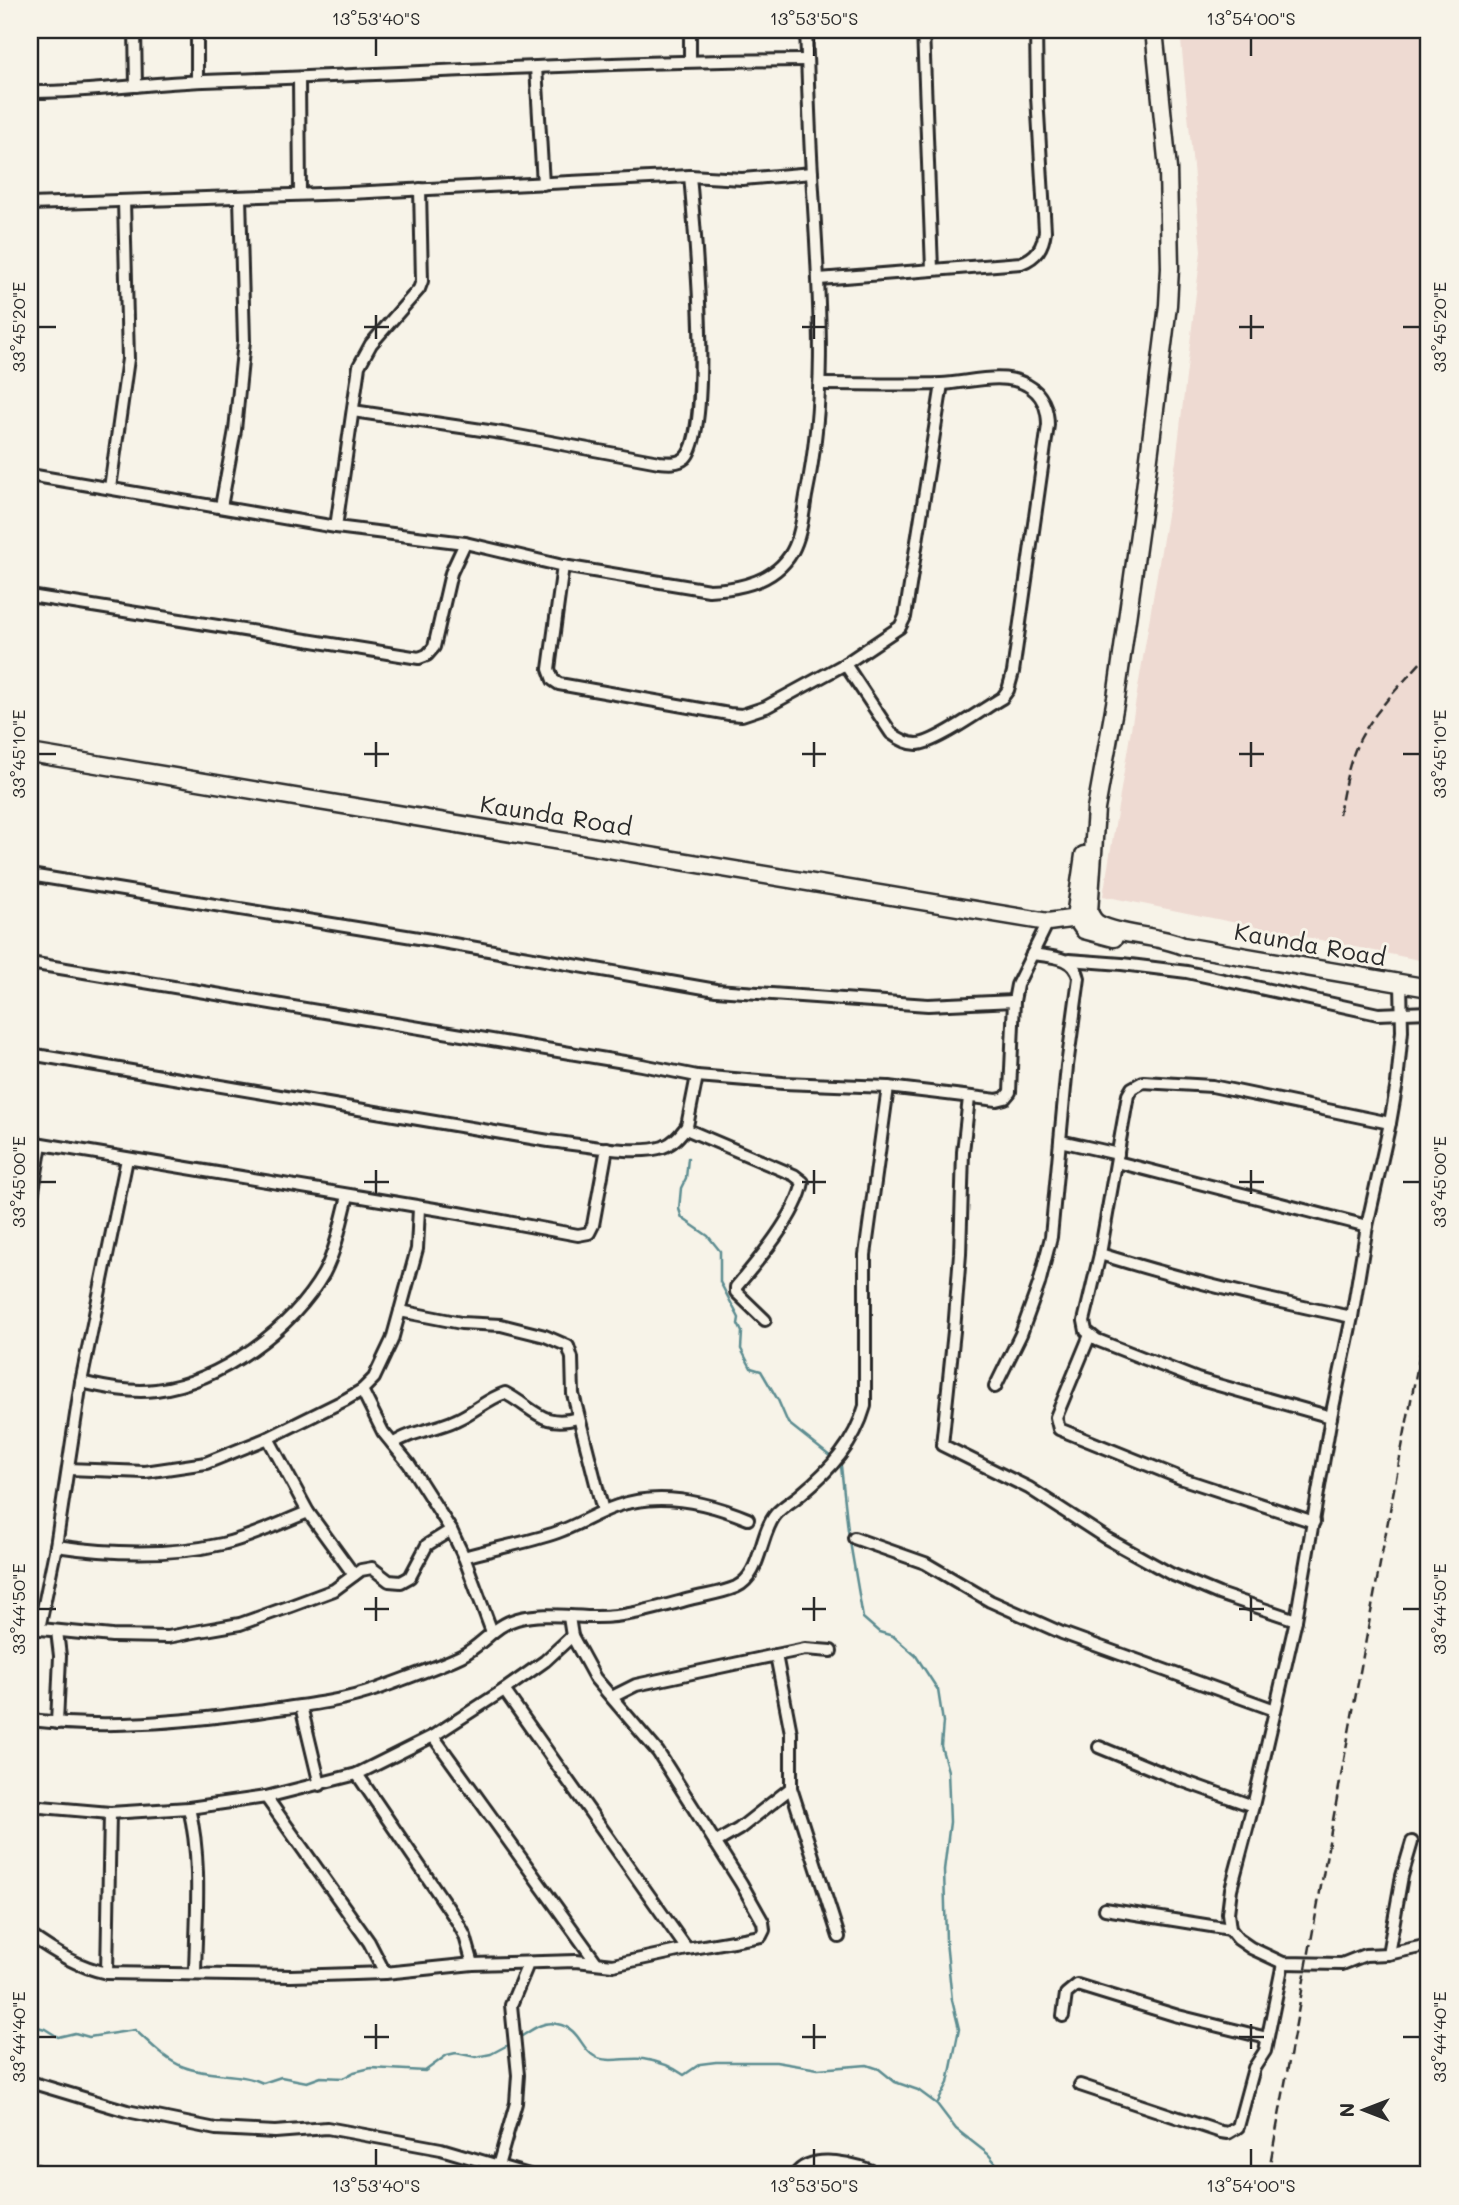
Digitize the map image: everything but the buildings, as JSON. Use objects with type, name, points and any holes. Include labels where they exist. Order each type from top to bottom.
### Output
[{"type":"main road","points":[[1082,907],[1142,517],[1168,304],[1168,169],[1154,30]]},
{"type":"main road","name":"Kaunda Road","points":[[30,753],[1048,922],[1082,907],[1080,927],[1090,933],[1429,988]]},
{"type":"street","points":[[135,30],[136,86]]},
{"type":"street","points":[[197,30],[197,81]]},
{"type":"street","points":[[690,30],[690,61]]},
{"type":"street","points":[[30,475],[336,527],[465,543],[563,566],[709,590],[733,589],[766,578],[792,553],[798,537],[814,461],[821,384],[819,279],[806,30]]},
{"type":"street","points":[[923,30],[932,269]]},
{"type":"street","points":[[819,279],[1021,263],[1033,258],[1044,242],[1036,30]]},
{"type":"street","points":[[30,92],[65,92],[197,81],[536,67],[807,60]]},
{"type":"street","points":[[536,67],[543,184]]},
{"type":"street","points":[[299,78],[300,194]]},
{"type":"street","points":[[30,204],[420,190],[690,176],[742,179],[812,173]]},
{"type":"street","points":[[353,411],[502,433],[659,462],[678,462],[685,457],[694,439],[700,374],[698,262],[690,176]]},
{"type":"street","points":[[336,527],[359,366],[371,344],[419,289],[422,261],[420,190]]},
{"type":"street","points":[[222,508],[244,341],[240,197]]},
{"type":"street","points":[[110,488],[128,359],[124,201]]},
{"type":"street","points":[[821,384],[942,384],[1008,379],[1030,386],[1045,404],[1048,413],[1011,682],[1002,698],[930,741],[914,744],[891,733],[845,664]]},
{"type":"street","points":[[563,566],[549,670],[553,680],[559,684],[741,715],[766,707],[845,664],[900,627],[905,617],[942,384]]},
{"type":"street","points":[[30,596],[419,658],[427,655],[434,647],[452,573],[465,543]]},
{"type":"street","points":[[30,875],[431,940],[716,990],[928,1005],[1014,1001]]},
{"type":"street","points":[[30,963],[697,1076],[888,1087],[1002,1100],[1008,1096],[1017,985],[1048,922]]},
{"type":"street","points":[[1032,954],[1170,970],[1378,1014],[1429,1012]]},
{"type":"street","points":[[995,1387],[1021,1334],[1046,1261],[1051,1237],[1067,1066],[1079,978],[1077,968],[1069,960]]},
{"type":"street","points":[[1401,983],[1397,1083],[1390,1123],[1367,1226],[1296,1620],[1231,1889],[1228,1913],[1230,1929],[1238,1939],[1283,1963],[1342,1964],[1365,1955],[1388,1954],[1429,1945]]},
{"type":"street","points":[[30,1054],[549,1141],[607,1148],[659,1148],[677,1139],[687,1126],[697,1076]]},
{"type":"street","points":[[1331,1417],[1197,1379],[1086,1331],[1084,1321],[1100,1254],[1128,1095],[1132,1088],[1143,1082],[1212,1086],[1390,1123]]},
{"type":"street","points":[[30,1720],[57,1723],[161,1724],[348,1699],[461,1656],[503,1624],[529,1616],[626,1615],[736,1587],[745,1581],[752,1571],[770,1523],[777,1512],[819,1478],[851,1443],[859,1427],[865,1406],[866,1255],[888,1087]]},
{"type":"street","points":[[970,1098],[963,1152],[956,1306],[942,1445],[1029,1488],[1106,1538],[1171,1574],[1219,1594],[1296,1620]]},
{"type":"street","points":[[687,1126],[692,1133],[794,1175],[803,1182],[796,1202],[767,1249],[736,1287],[736,1292],[765,1320]]},
{"type":"street","points":[[1060,1141],[1367,1226]]},
{"type":"street","points":[[30,1208],[36,1143],[578,1235],[589,1233],[593,1225],[607,1148]]},
{"type":"street","points":[[127,1159],[82,1382],[56,1546],[35,1629],[112,1636],[168,1637],[240,1623],[334,1590],[361,1570],[372,1569],[389,1581],[401,1581],[410,1577],[427,1545],[451,1530]]},
{"type":"street","points":[[82,1382],[124,1390],[156,1390],[208,1375],[257,1346],[302,1303],[324,1272],[334,1248],[348,1196]]},
{"type":"street","points":[[68,1469],[127,1473],[206,1463],[268,1438],[362,1390],[374,1378],[383,1362],[400,1311],[417,1249],[419,1208]]},
{"type":"street","points":[[1100,1254],[1156,1272],[1260,1299],[1352,1317]]},
{"type":"street","points":[[400,1311],[461,1323],[500,1325],[545,1336],[568,1346],[572,1358],[573,1394],[578,1418],[603,1511]]},
{"type":"street","points":[[1090,1335],[1056,1417],[1059,1429],[1183,1479],[1314,1522]]},
{"type":"street","points":[[362,1390],[383,1432],[409,1464],[451,1530],[492,1632]]},
{"type":"street","points":[[393,1444],[407,1436],[458,1419],[505,1393],[523,1402],[545,1420],[563,1422],[578,1418]]},
{"type":"street","points":[[268,1438],[308,1512],[354,1575]]},
{"type":"street","points":[[464,1557],[546,1536],[603,1511],[643,1500],[678,1499],[721,1508],[748,1519]]},
{"type":"street","points":[[56,1546],[121,1552],[190,1549],[224,1543],[308,1512]]},
{"type":"street","points":[[853,1538],[925,1563],[990,1601],[1062,1633],[1275,1710]]},
{"type":"street","points":[[30,1935],[75,1963],[107,1973],[291,1976],[385,1973],[473,1964],[596,1962],[613,1965],[756,1938],[764,1930],[763,1922],[658,1752],[595,1678],[572,1636],[569,1617]]},
{"type":"street","points":[[57,1631],[60,1656],[57,1723]]},
{"type":"street","points":[[30,1806],[110,1813],[189,1808],[266,1797],[357,1774],[433,1736],[545,1661],[572,1636]]},
{"type":"street","points":[[612,1697],[636,1685],[776,1655],[805,1649],[831,1651]]},
{"type":"street","points":[[776,1655],[790,1733],[792,1788],[839,1937]]},
{"type":"street","points":[[504,1690],[687,1949]]},
{"type":"street","points":[[301,1706],[320,1785]]},
{"type":"street","points":[[433,1736],[596,1962]]},
{"type":"street","points":[[1099,1747],[1253,1806]]},
{"type":"street","points":[[357,1774],[457,1921],[465,1936],[473,1964]]},
{"type":"street","points":[[715,1843],[740,1829],[792,1788]]},
{"type":"street","points":[[266,1797],[369,1942],[385,1973]]},
{"type":"street","points":[[189,1808],[194,1827],[197,1890],[195,1973]]},
{"type":"street","points":[[107,1973],[110,1813]]},
{"type":"street","points":[[1388,1954],[1402,1876],[1412,1842]]},
{"type":"street","points":[[1105,1909],[1230,1929]]},
{"type":"street","points":[[1080,2085],[1228,2133],[1238,2127],[1254,2068],[1265,2051],[1283,1963]]},
{"type":"street","points":[[486,2175],[496,2165],[516,2103],[518,2075],[511,2005],[528,1964]]},
{"type":"street","points":[[1063,2016],[1066,1994],[1077,1985],[1178,2016],[1267,2038]]},
{"type":"street","points":[[30,2082],[127,2111],[216,2129],[275,2132],[327,2128],[441,2148],[529,2175]]},
{"type":"street","points":[[795,2175],[803,2166],[828,2162],[864,2167],[881,2175]]},
{"type":"street","points":[[30,2169],[50,2175]]},
{"type":"shaded area","points":[[1180,30],[1429,30],[1429,962],[1103,896],[1176,461],[1201,251]]},
{"type":"waterway","points":[[688,1158],[679,1209],[682,1218],[708,1236],[720,1251],[720,1282],[739,1318],[741,1349],[751,1368],[761,1371],[788,1423],[831,1457]]},
{"type":"waterway","points":[[841,1466],[848,1530],[863,1618],[879,1632],[893,1636],[916,1656],[938,1690],[943,1722],[941,1746],[948,1771],[950,1822],[944,1870],[946,1941],[952,2000],[959,2029],[948,2083],[937,2104]]},
{"type":"waterway","points":[[522,2036],[534,2028],[557,2024],[571,2030],[594,2056],[611,2060],[648,2060],[684,2075],[700,2064],[716,2062],[776,2062],[818,2069],[867,2065],[879,2069],[895,2082],[918,2090],[937,2104],[956,2129],[988,2154],[999,2167],[1001,2175]]},
{"type":"waterway","points":[[30,2025],[45,2029],[58,2037],[75,2033],[89,2037],[135,2030],[164,2056],[184,2067],[244,2077],[263,2083],[281,2077],[307,2082],[321,2077],[343,2078],[371,2068],[425,2071],[447,2055],[456,2053],[476,2057],[491,2054],[506,2046]]},
{"type":"railway","points":[[1425,599],[1429,594]]},
{"type":"railway","points":[[1339,814],[1349,766],[1360,739],[1383,705],[1429,653]]},
{"type":"railway","points":[[1268,2175],[1429,1308]]}]
